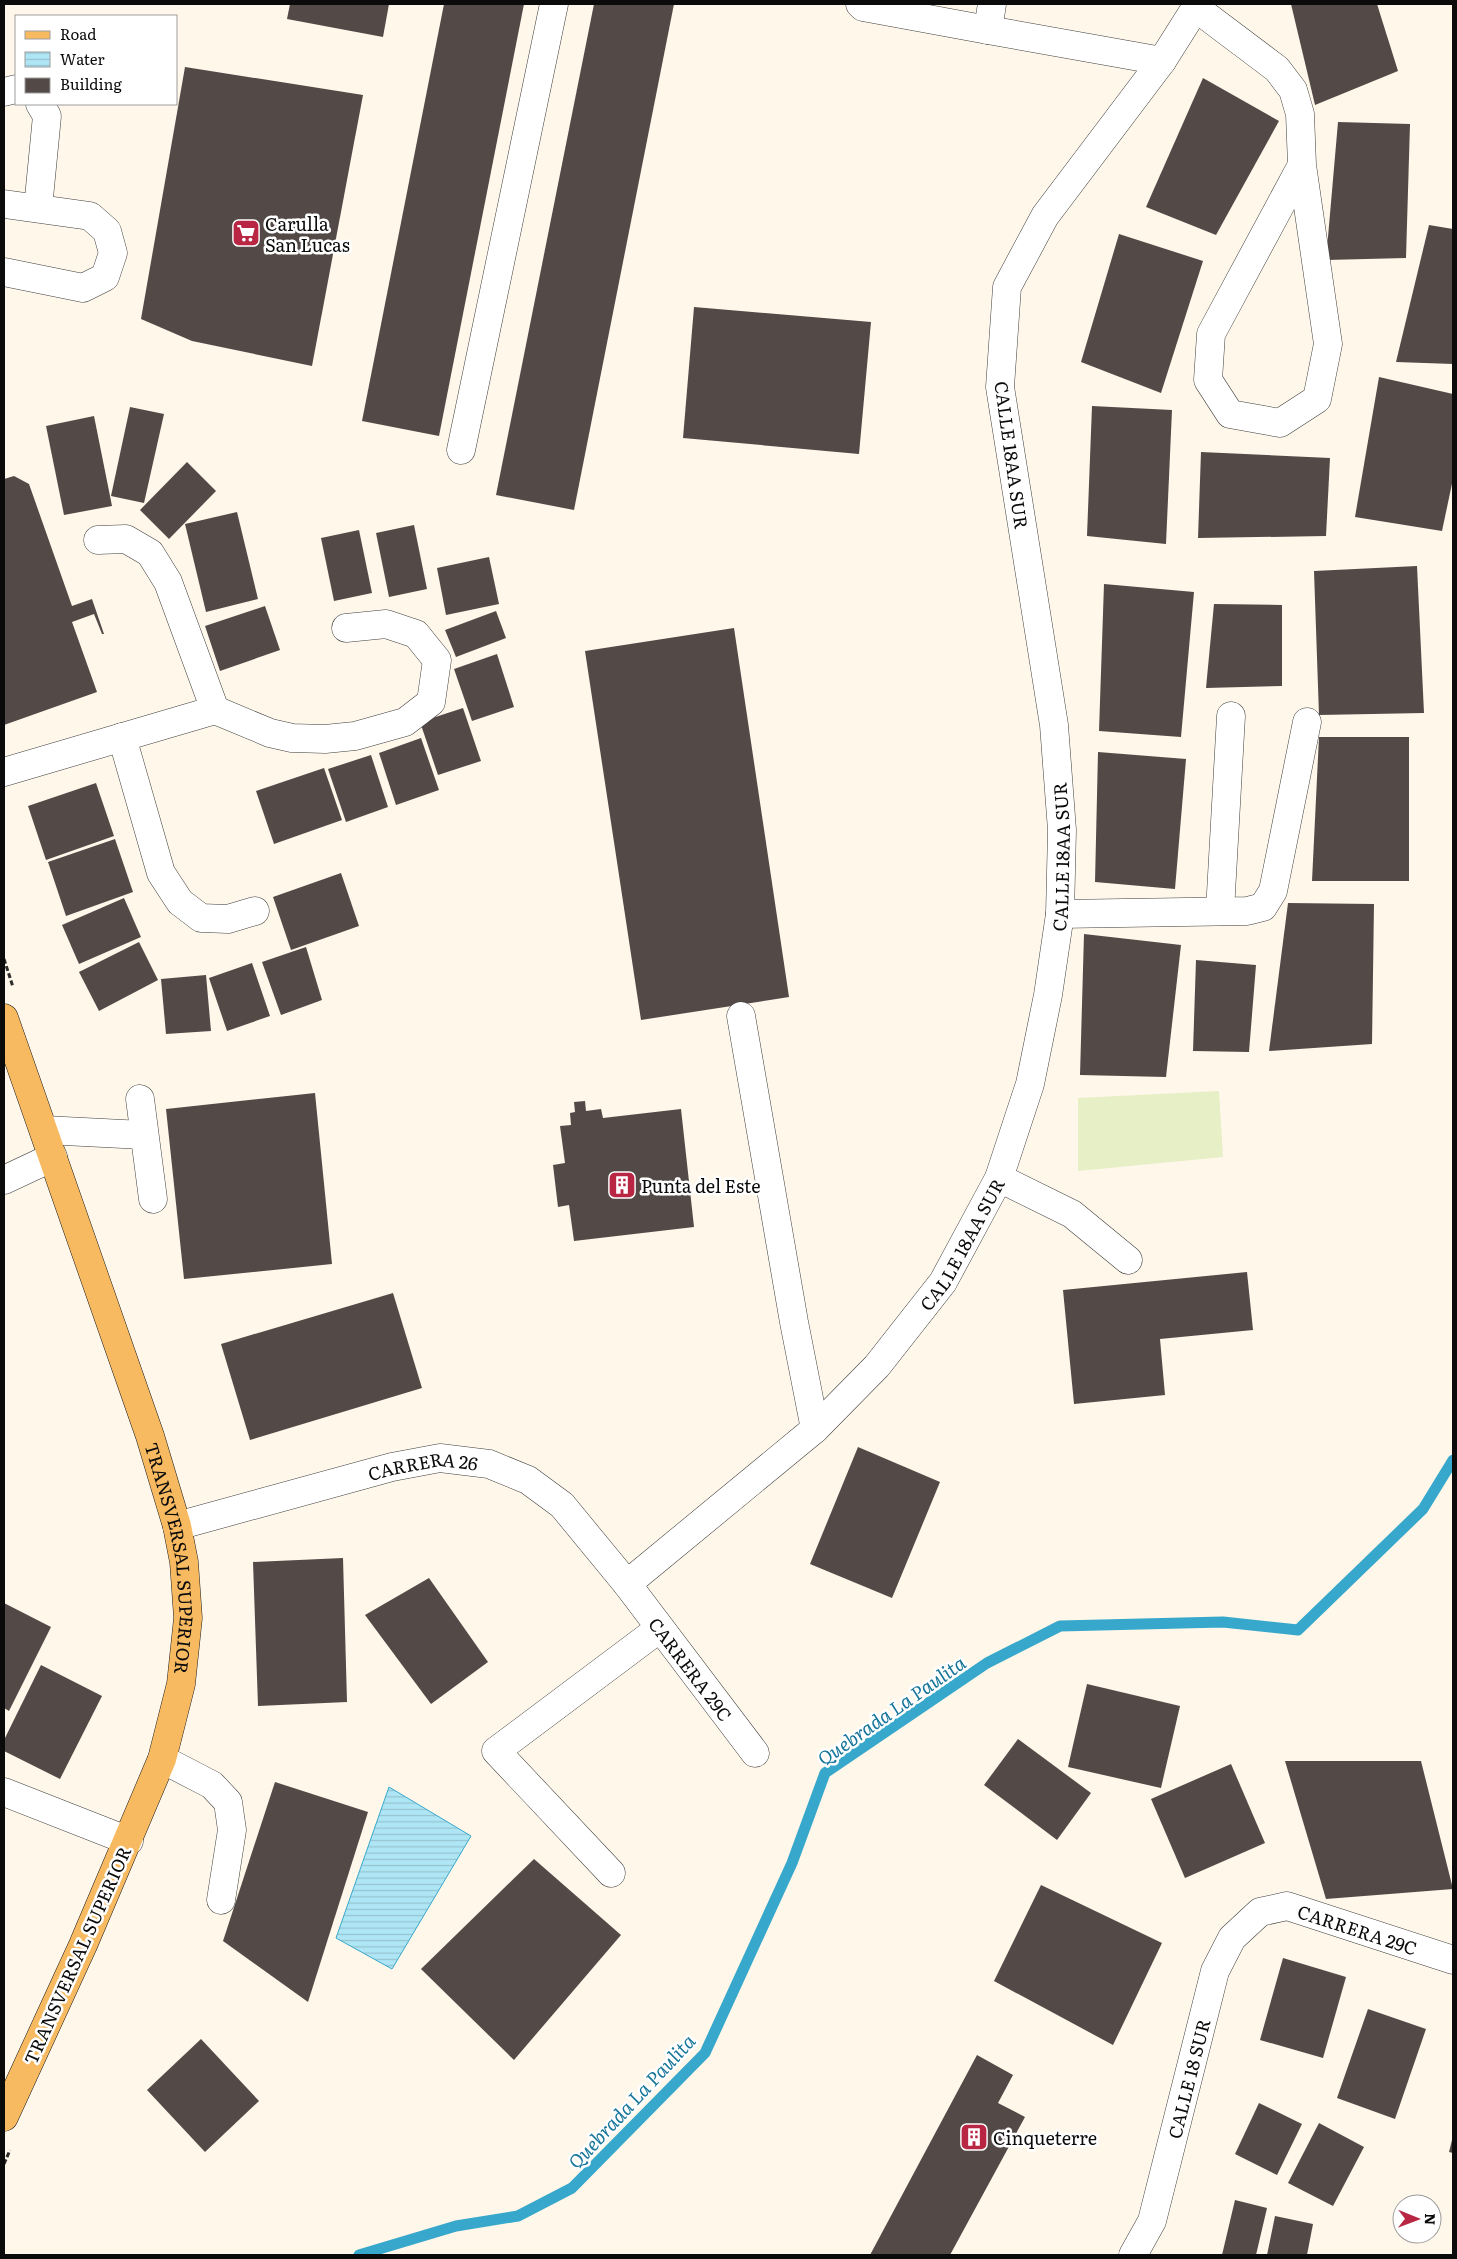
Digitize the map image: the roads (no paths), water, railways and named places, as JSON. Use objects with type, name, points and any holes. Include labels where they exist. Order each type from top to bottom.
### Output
[{"type":"main road","name":"TRANSVERSAL SUPERIOR","points":[[4,2117],[129,1841],[162,1759],[181,1684],[188,1618],[184,1562],[177,1526],[150,1436],[44,1130],[10,1006]]},
{"type":"street","points":[[461,450],[554,4]]},
{"type":"street","points":[[860,4],[863,7],[1162,61]]},
{"type":"street","points":[[988,30],[992,4]]},
{"type":"street","points":[[1197,6],[1277,69],[1293,90],[1300,114],[1302,165],[1328,344],[1316,399],[1280,423],[1230,414],[1208,380],[1211,334],[1302,165]]},
{"type":"street","name":"CALLE 18AA SUR","points":[[627,1584],[815,1429],[877,1366],[943,1282],[999,1178],[1030,1084],[1048,995],[1060,914],[1062,830],[1054,725],[1000,387],[1007,287],[1045,216],[1162,61],[1197,6]]},
{"type":"street","points":[[38,208],[47,116],[41,105]]},
{"type":"street","points":[[4,204],[90,216],[107,231],[113,253],[105,277],[83,288],[4,272]]},
{"type":"street","points":[[98,540],[126,539],[150,554],[168,582],[215,710]]},
{"type":"street","points":[[4,772],[215,710],[270,733],[292,738],[325,739],[355,736],[405,722],[431,702],[438,660],[416,634],[386,624],[346,628]]},
{"type":"street","points":[[1220,911],[1231,716]]},
{"type":"street","points":[[1060,914],[1247,911],[1262,906],[1273,892],[1307,722]]},
{"type":"street","points":[[122,737],[161,873],[180,902],[201,918],[228,919],[254,912]]},
{"type":"street","points":[[741,1016],[794,1322],[815,1429]]},
{"type":"street","points":[[140,1099],[143,1135],[153,1199]]},
{"type":"street","points":[[44,1130],[143,1135]]},
{"type":"street","points":[[4,1180],[53,1157]]},
{"type":"street","points":[[999,1178],[1072,1214],[1128,1260]]},
{"type":"street","name":"CARRERA 26","points":[[177,1526],[392,1467],[440,1458],[489,1464],[528,1480],[562,1505],[627,1584]]},
{"type":"street","name":"CARRERA 29C","points":[[627,1584],[755,1753]]},
{"type":"street","points":[[611,1873],[496,1751],[660,1628]]},
{"type":"street","points":[[162,1759],[212,1785],[228,1802],[232,1830],[221,1900]]},
{"type":"street","points":[[4,1792],[129,1841]]},
{"type":"street","name":"CARRERA 29C","points":[[1260,1912],[1286,1906],[1453,1960]]},
{"type":"street","name":"CALLE 18 SUR","points":[[1133,2255],[1152,2221],[1215,1971],[1232,1938],[1260,1912]]},
{"type":"water","points":[[389,1787],[471,1836],[392,1969],[336,1938]]},
{"type":"waterway","name":"Quebrada La Paulita","points":[[359,2255],[456,2226],[518,2216],[572,2188],[705,2053],[792,1863],[825,1773],[987,1663],[1060,1626],[1223,1622],[1298,1630],[1423,1509],[1453,1460]]},
{"type":"place","name":"Carulla San Lucas","points":[[246,233]]},
{"type":"place","name":"Punta del Este","points":[[622,1185]]},
{"type":"place","name":"Cinqueterre","points":[[974,2137]]}]
